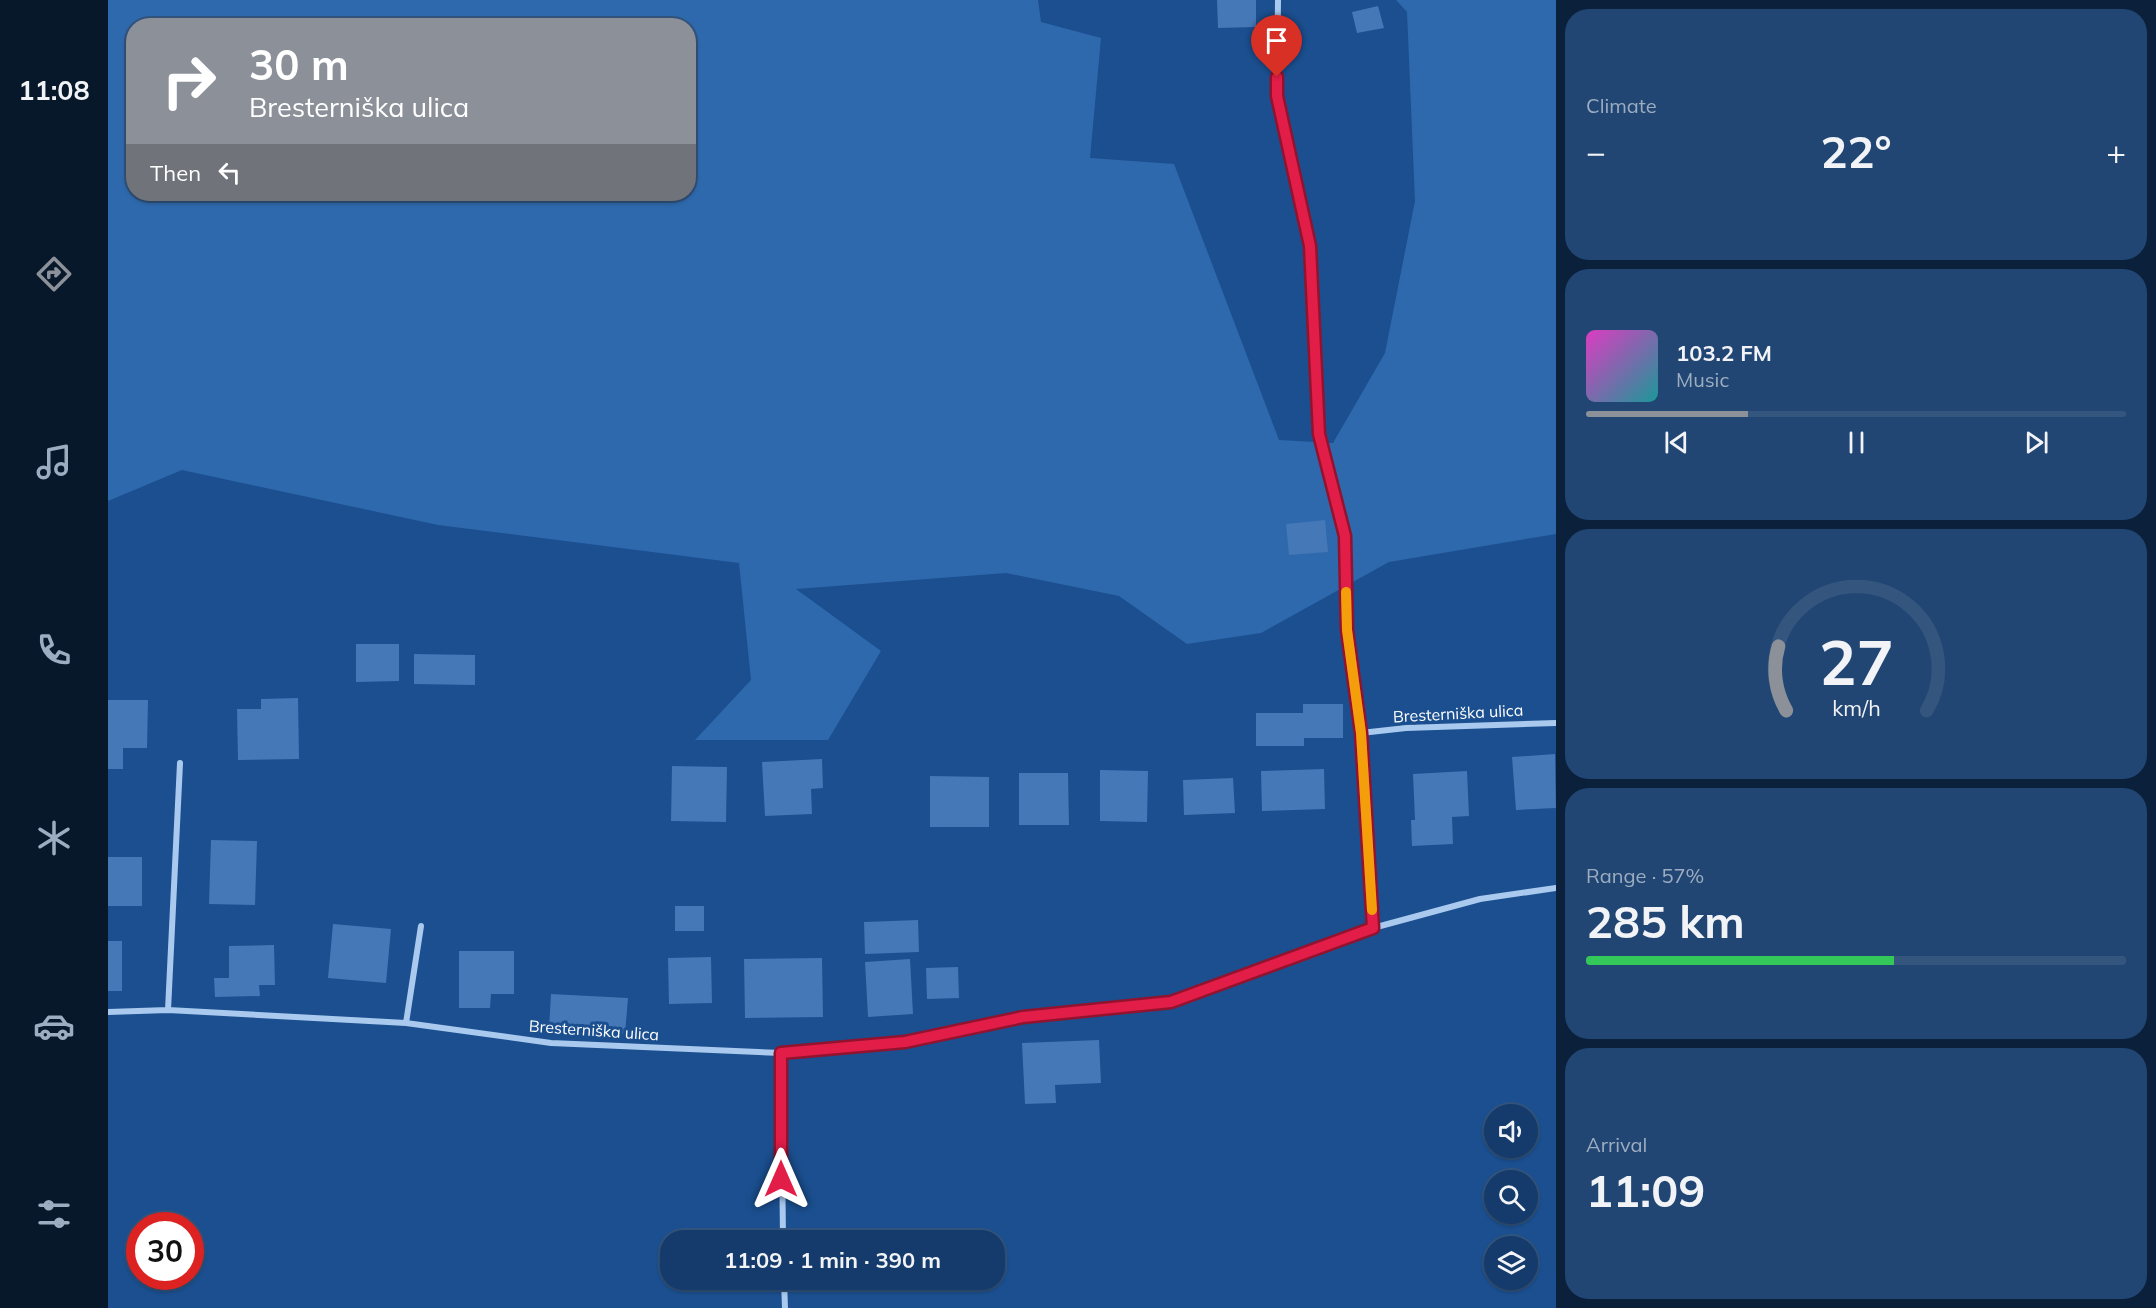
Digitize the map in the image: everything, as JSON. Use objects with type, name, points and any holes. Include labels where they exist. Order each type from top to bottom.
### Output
[{"type":"street","points":[[1278,0],[1277,96],[1310,246],[1319,434],[1345,536],[1347,630],[1361,733],[1373,928]]},
{"type":"street","name":"Bresterniška ulica","points":[[1361,733],[1406,728],[1556,723]]},
{"type":"street","points":[[168,1010],[180,763]]},
{"type":"street","name":"Bresterniška ulica","points":[[108,1012],[168,1010],[406,1023],[551,1043],[781,1053],[905,1042],[1023,1017],[1171,1002],[1373,928],[1480,899],[1556,888]]},
{"type":"street","points":[[406,1023],[422,926]]},
{"type":"street","points":[[781,1053],[783,1230]]},
{"type":"street","points":[[784,1290],[785,1308]]},
{"type":"shaded area","points":[[108,0],[1038,0],[1041,22],[1101,38],[1090,158],[1174,164],[1279,440],[1333,443],[1385,353],[1415,201],[1407,12],[1396,0],[1556,0],[1556,534],[1389,562],[1261,633],[1187,644],[1119,596],[1006,573],[796,589],[881,651],[828,740],[695,740],[751,680],[739,563],[438,525],[182,470],[108,501]]},
{"type":"building","points":[[1217,0],[1256,0],[1256,27],[1218,28]]},
{"type":"building","points":[[1378,6],[1384,28],[1357,33],[1352,12]]},
{"type":"building","points":[[1325,520],[1328,552],[1289,555],[1286,524]]},
{"type":"building","points":[[356,644],[399,644],[399,681],[356,682]]},
{"type":"building","points":[[414,654],[475,655],[475,685],[414,684]]},
{"type":"building","points":[[298,698],[299,759],[238,760],[237,709],[261,709],[261,699]]},
{"type":"building","points":[[108,700],[148,700],[147,748],[123,748],[123,769],[108,769]]},
{"type":"building","points":[[1303,704],[1343,704],[1343,738],[1304,738],[1304,746],[1256,746],[1256,713],[1303,713]]},
{"type":"building","points":[[1555,754],[1556,808],[1516,810],[1512,757]]},
{"type":"building","points":[[822,759],[823,788],[811,789],[812,814],[765,816],[762,762]]},
{"type":"building","points":[[672,766],[727,767],[726,822],[671,821]]},
{"type":"building","points":[[1324,769],[1325,809],[1262,811],[1261,771]]},
{"type":"building","points":[[1100,770],[1148,771],[1147,822],[1100,821]]},
{"type":"building","points":[[1467,771],[1469,816],[1452,817],[1453,844],[1412,846],[1411,820],[1415,820],[1413,774]]},
{"type":"building","points":[[1019,773],[1068,773],[1069,825],[1019,825]]},
{"type":"building","points":[[930,776],[989,777],[989,827],[930,827]]},
{"type":"building","points":[[1233,778],[1235,813],[1184,815],[1183,780]]},
{"type":"building","points":[[211,840],[257,841],[255,905],[209,904]]},
{"type":"building","points":[[108,857],[142,857],[142,906],[108,906]]},
{"type":"building","points":[[675,906],[704,906],[704,931],[675,931]]},
{"type":"building","points":[[918,920],[919,952],[865,954],[864,922]]},
{"type":"building","points":[[333,924],[391,929],[386,983],[328,978]]},
{"type":"building","points":[[108,941],[122,941],[122,991],[108,991]]},
{"type":"building","points":[[274,945],[275,985],[259,985],[260,996],[215,997],[214,978],[229,978],[229,946]]},
{"type":"building","points":[[459,951],[514,951],[514,994],[491,994],[490,1008],[459,1008]]},
{"type":"building","points":[[711,957],[712,1003],[669,1004],[668,958]]},
{"type":"building","points":[[822,958],[823,1017],[745,1018],[744,959]]},
{"type":"building","points":[[910,959],[913,1014],[868,1017],[865,962]]},
{"type":"building","points":[[958,967],[959,998],[927,999],[926,968]]},
{"type":"building","points":[[551,994],[628,998],[625,1034],[549,1029]]},
{"type":"building","points":[[1099,1040],[1101,1083],[1055,1085],[1056,1103],[1025,1104],[1022,1043]]},
{"type":"slow traffic","points":[[1346,592],[1347,630],[1361,733],[1372,910]]},
{"type":"route","points":[[781,1179],[781,1053],[905,1042],[1023,1017],[1171,1002],[1373,928],[1361,733],[1347,630],[1345,536],[1319,434],[1310,246],[1277,96],[1277,77]]}]
